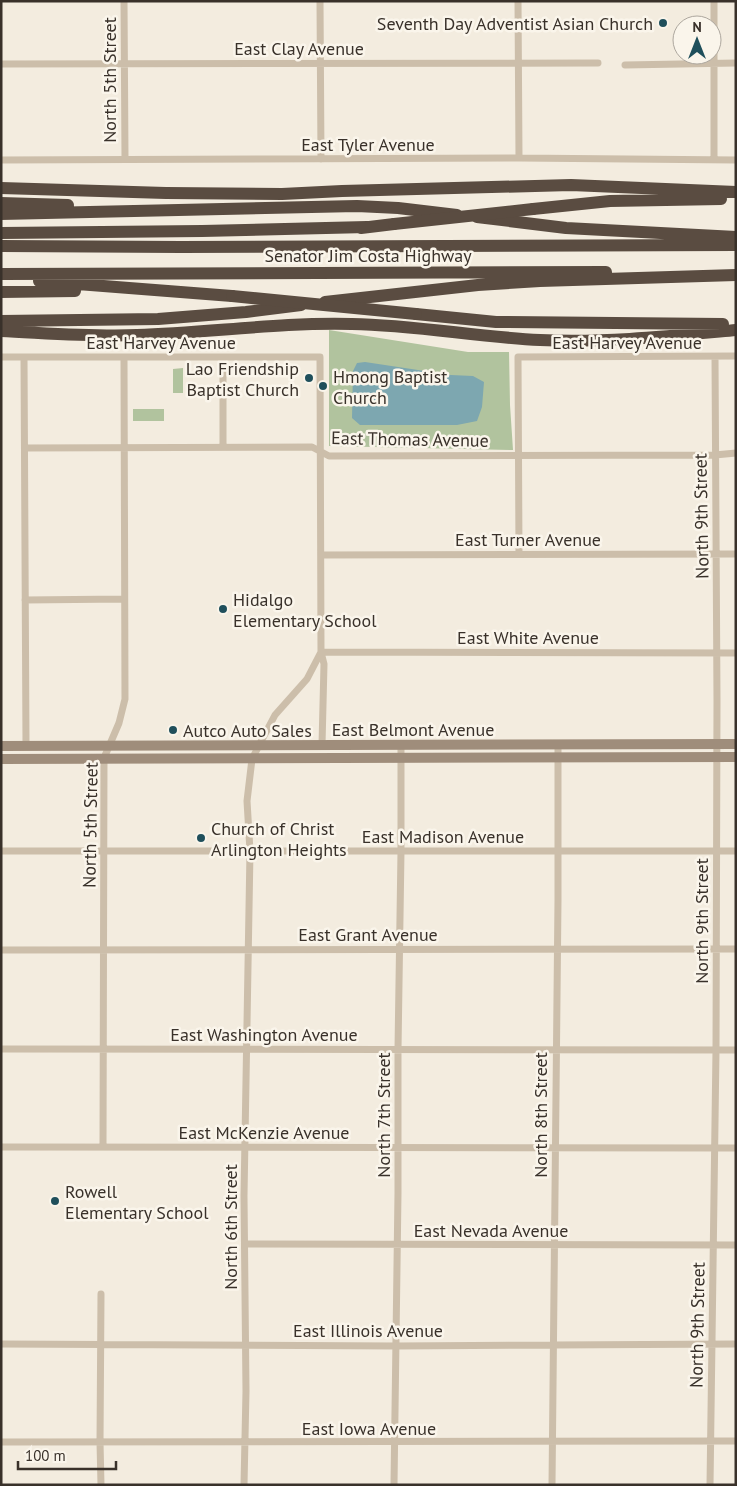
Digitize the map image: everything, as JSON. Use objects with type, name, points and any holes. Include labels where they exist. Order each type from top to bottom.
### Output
[{"type":"highway","points":[[1,188],[282,194],[571,184],[736,192]]},
{"type":"highway","points":[[134,246],[367,227],[610,201],[736,199]]},
{"type":"highway","points":[[1,203],[153,210]]},
{"type":"highway","points":[[1,214],[324,206],[383,207],[566,228],[736,237]]},
{"type":"highway","points":[[1,232],[202,231],[367,227]]},
{"type":"highway","name":"Senator Jim Costa Highway","points":[[1,246],[736,245]]},
{"type":"highway","name":"Senator Jim Costa Highway","points":[[1,274],[472,271],[736,275]]},
{"type":"highway","points":[[1,321],[134,320],[246,312],[478,285],[540,281],[736,275]]},
{"type":"highway","points":[[1,278],[232,296],[496,322],[736,324]]},
{"type":"highway","points":[[1,292],[165,291]]},
{"type":"highway","points":[[1,313],[80,316],[190,316]]},
{"type":"highway","points":[[1,331],[84,335],[138,335],[308,324],[354,324],[509,338],[580,341],[736,330]]},
{"type":"main road","name":"East Belmont Avenue","points":[[1,746],[736,744]]},
{"type":"main road","name":"East Belmont Avenue","points":[[1,759],[736,757]]},
{"type":"street","name":"North 5th Street","points":[[124,1],[125,158]]},
{"type":"street","points":[[320,1],[321,159]]},
{"type":"street","points":[[518,1],[519,158]]},
{"type":"street","points":[[714,1],[714,15]]},
{"type":"street","points":[[625,64],[672,63]]},
{"type":"street","points":[[722,63],[736,63]]},
{"type":"street","name":"East Clay Avenue","points":[[1,64],[598,64]]},
{"type":"street","points":[[714,65],[714,159]]},
{"type":"street","name":"East Tyler Avenue","points":[[1,160],[125,158],[519,158],[736,160]]},
{"type":"street","name":"North 9th Street","points":[[710,1485],[718,801],[716,757],[715,356]]},
{"type":"street","name":"East Harvey Avenue","points":[[518,455],[518,357],[736,356]]},
{"type":"street","name":"East Harvey Avenue","points":[[1,357],[320,357],[321,452]]},
{"type":"street","points":[[24,357],[26,745]]},
{"type":"street","name":"North 5th Street","points":[[103,1147],[104,758],[119,723],[125,699],[124,357]]},
{"type":"street","points":[[223,357],[223,447]]},
{"type":"street","name":"East Thomas Avenue","points":[[25,448],[312,447],[329,456],[715,455],[736,453]]},
{"type":"street","points":[[321,452],[321,652],[324,664],[322,745]]},
{"type":"street","points":[[518,455],[519,554]]},
{"type":"street","name":"East Turner Avenue","points":[[321,555],[736,554]]},
{"type":"street","points":[[26,600],[124,600]]},
{"type":"street","name":"East White Avenue","points":[[321,652],[736,653]]},
{"type":"street","name":"North 6th Street","points":[[244,1485],[245,1147],[250,851],[247,802],[252,759],[258,746],[275,715],[307,679],[321,652]]},
{"type":"street","name":"North 7th Street","points":[[394,1485],[398,1244],[397,1148],[401,745]]},
{"type":"street","name":"North 8th Street","points":[[552,1485],[558,745]]},
{"type":"street","name":"East Madison Avenue","points":[[1,851],[736,851]]},
{"type":"street","name":"East Grant Avenue","points":[[1,950],[736,949]]},
{"type":"street","name":"East Washington Avenue","points":[[1,1049],[736,1050]]},
{"type":"street","name":"East McKenzie Avenue","points":[[1,1147],[736,1148]]},
{"type":"street","name":"East Nevada Avenue","points":[[245,1244],[736,1245]]},
{"type":"street","points":[[101,1294],[101,1485]]},
{"type":"street","name":"East Illinois Avenue","points":[[1,1344],[396,1346],[736,1344]]},
{"type":"street","name":"East Iowa Avenue","points":[[1,1442],[553,1443],[736,1441]]},
{"type":"green space","points":[[329,330],[468,352],[509,352],[513,450],[329,446]]},
{"type":"green space","points":[[183,368],[183,393],[173,393],[173,369]]},
{"type":"green space","points":[[133,409],[164,409],[164,421],[133,421]]},
{"type":"water","points":[[365,362],[451,375],[473,376],[484,382],[482,407],[477,421],[457,425],[360,425],[352,418],[353,371],[357,363]]},
{"type":"place","name":"Seventh Day Adventist Asian Church","points":[[663,23]]},
{"type":"place","name":"Lao Friendship Baptist Church","points":[[309,378]]},
{"type":"place","name":"Hmong Baptist Church","points":[[323,386]]},
{"type":"place","name":"Hidalgo Elementary School","points":[[223,609]]},
{"type":"place","name":"Autco Auto Sales","points":[[173,730]]},
{"type":"place","name":"Church of Christ Arlington Heights","points":[[201,838]]},
{"type":"place","name":"Rowell Elementary School","points":[[55,1201]]}]
